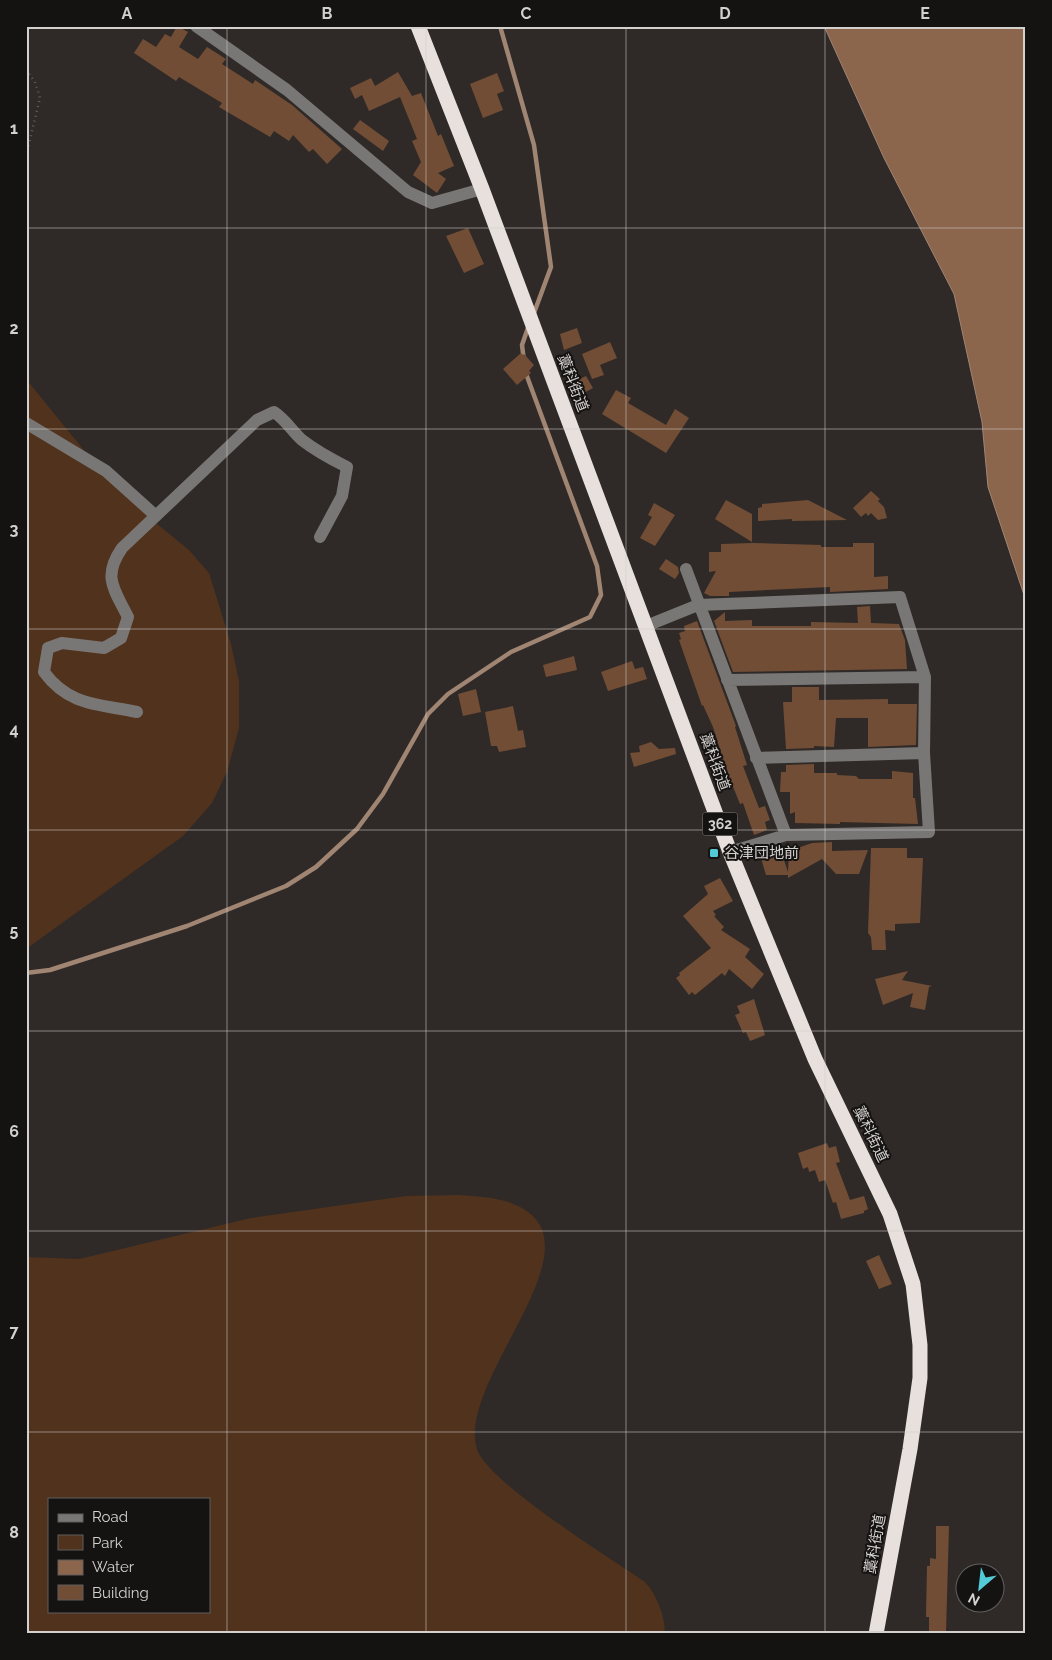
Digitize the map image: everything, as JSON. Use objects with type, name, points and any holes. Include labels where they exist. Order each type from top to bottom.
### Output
[{"type":"highway","name":"藁科街道","points":[[418,26],[482,189],[730,852],[815,1059],[890,1214],[912,1284],[920,1345],[920,1378],[910,1449],[876,1634]]},
{"type":"street","points":[[196,26],[287,90],[408,192],[432,203],[482,189]]},
{"type":"street","points":[[137,712],[73,699],[54,686],[44,672],[48,648],[62,643],[104,648],[121,638],[128,617],[110,579],[112,563],[122,548],[257,420],[274,412],[286,420],[301,438],[325,456],[346,467],[342,496],[320,537]]},
{"type":"street","points":[[26,422],[106,471],[156,516]]},
{"type":"street","points":[[686,569],[698,606],[786,835]]},
{"type":"street","points":[[646,626],[698,606],[900,597],[925,677],[924,753],[930,832],[786,835],[730,852]]},
{"type":"street","points":[[727,680],[925,677]]},
{"type":"street","points":[[756,758],[924,753]]},
{"type":"path","points":[[26,70],[35,82],[40,98],[26,156]]},
{"type":"green space","points":[[26,379],[87,454],[145,514],[189,550],[209,573],[231,644],[239,681],[239,728],[227,772],[212,803],[183,836],[26,949]]},
{"type":"green space","points":[[459,1195],[483,1197],[515,1204],[522,1208],[541,1228],[544,1254],[536,1285],[486,1389],[476,1421],[477,1449],[485,1463],[526,1499],[580,1539],[645,1582],[660,1606],[665,1634],[26,1634],[26,1257],[79,1259],[251,1218],[406,1196]]},
{"type":"water","points":[[824,26],[1026,26],[1026,601],[988,487],[982,422],[954,294],[884,158]]},
{"type":"building","points":[[177,26],[188,32],[179,47],[198,59],[207,47],[226,59],[222,64],[253,84],[255,80],[292,105],[342,149],[327,164],[313,149],[309,152],[293,135],[289,141],[274,131],[270,137],[219,107],[222,103],[179,77],[176,81],[134,53],[143,39],[156,47],[165,34],[171,37]]},
{"type":"building","points":[[398,72],[412,96],[421,93],[438,136],[441,134],[454,166],[438,173],[446,179],[437,193],[413,175],[421,162],[412,141],[417,139],[400,97],[369,111],[362,95],[355,99],[350,88],[371,78],[375,86]]},
{"type":"building","points":[[497,73],[504,91],[497,94],[503,110],[483,118],[470,84]]},
{"type":"building","points":[[360,120],[389,141],[383,151],[353,129]]},
{"type":"building","points":[[468,228],[484,264],[464,273],[446,236]]},
{"type":"building","points":[[577,328],[582,343],[564,350],[560,334]]},
{"type":"building","points":[[610,342],[617,358],[600,365],[604,375],[592,379],[582,354]]},
{"type":"building","points":[[521,353],[534,365],[529,371],[531,373],[517,385],[503,369]]},
{"type":"building","points":[[586,376],[593,388],[582,394],[575,381]]},
{"type":"building","points":[[616,390],[631,398],[628,403],[666,425],[675,409],[689,418],[666,453],[602,414]]},
{"type":"building","points":[[871,491],[880,499],[878,501],[884,507],[887,518],[878,520],[871,513],[868,516],[866,513],[861,517],[853,508]]},
{"type":"building","points":[[726,500],[752,514],[752,542],[715,519]]},
{"type":"building","points":[[808,500],[847,520],[792,521],[792,519],[758,521],[758,508],[762,507],[762,504]]},
{"type":"building","points":[[654,503],[675,515],[655,546],[640,538],[652,517],[648,515]]},
{"type":"building","points":[[752,543],[853,547],[853,543],[874,543],[874,577],[888,576],[888,589],[830,592],[830,587],[729,592],[729,596],[710,596],[704,593],[716,571],[709,572],[709,552],[721,552],[721,544]]},
{"type":"building","points":[[666,559],[678,567],[679,573],[675,579],[659,569]]},
{"type":"building","points":[[870,606],[871,623],[899,624],[905,640],[907,669],[733,672],[714,621],[725,612],[725,621],[752,620],[752,626],[811,626],[811,622],[858,623],[857,607]]},
{"type":"building","points":[[697,621],[736,726],[747,765],[743,766],[759,808],[765,806],[770,820],[765,822],[767,830],[754,835],[743,803],[740,804],[729,777],[713,727],[702,706],[679,640],[681,639],[679,633],[685,631],[684,626]]},
{"type":"building","points":[[574,656],[577,670],[546,677],[543,665]]},
{"type":"building","points":[[632,661],[635,669],[643,667],[647,679],[608,691],[601,672]]},
{"type":"building","points":[[792,687],[819,687],[819,700],[888,699],[888,704],[917,704],[916,745],[868,747],[868,718],[836,718],[834,747],[814,746],[814,748],[786,749],[783,702],[792,702]]},
{"type":"building","points":[[476,689],[481,712],[463,716],[458,694]]},
{"type":"building","points":[[513,706],[518,731],[523,730],[526,747],[499,752],[497,746],[491,746],[485,712]]},
{"type":"building","points":[[651,742],[659,749],[675,748],[676,754],[634,767],[630,753],[640,752],[639,746]]},
{"type":"building","points":[[814,764],[814,773],[837,773],[837,775],[856,776],[859,779],[892,779],[892,771],[913,773],[913,798],[915,798],[918,824],[795,823],[795,812],[790,814],[790,792],[780,792],[781,772],[786,772],[786,765]]},
{"type":"building","points":[[832,842],[832,851],[868,850],[859,874],[836,874],[822,859],[788,878],[788,875],[766,875],[760,855],[774,851],[776,856],[782,854],[788,872],[789,851],[812,843]]},
{"type":"building","points":[[871,848],[907,848],[907,858],[923,858],[920,923],[895,924],[895,931],[885,930],[886,950],[872,950],[871,937],[868,933]]},
{"type":"building","points":[[720,878],[733,901],[713,911],[716,915],[714,916],[724,927],[721,930],[750,949],[745,957],[764,974],[752,989],[729,969],[725,976],[722,973],[695,995],[692,992],[689,995],[676,978],[680,975],[679,973],[711,948],[683,916],[708,894],[704,886]]},
{"type":"building","points":[[908,971],[902,980],[932,986],[929,987],[925,1010],[910,1007],[913,993],[883,1005],[875,979]]},
{"type":"building","points":[[754,999],[765,1035],[750,1041],[746,1032],[743,1033],[735,1015],[740,1013],[737,1006]]},
{"type":"building","points":[[827,1143],[829,1148],[836,1146],[840,1162],[836,1163],[850,1200],[864,1196],[868,1209],[864,1213],[841,1219],[836,1202],[833,1203],[825,1180],[819,1182],[815,1170],[809,1172],[808,1167],[803,1169],[798,1153]]},
{"type":"building","points":[[879,1255],[892,1284],[879,1289],[866,1261]]},
{"type":"building","points":[[936,1526],[949,1526],[946,1632],[929,1632],[929,1617],[926,1617],[927,1566],[930,1566],[930,1558],[936,1559]]},
{"type":"waterway","points":[[500,26],[534,145],[551,267],[534,313]]},
{"type":"waterway","points":[[524,361],[522,345],[529,325]]},
{"type":"waterway","points":[[26,973],[50,970],[187,926],[286,886],[316,867],[357,829],[383,794],[428,714],[448,694],[511,652],[590,617],[601,595],[597,566],[525,371]]},
{"type":"place","name":"谷津団地前","points":[[714,853]]}]
